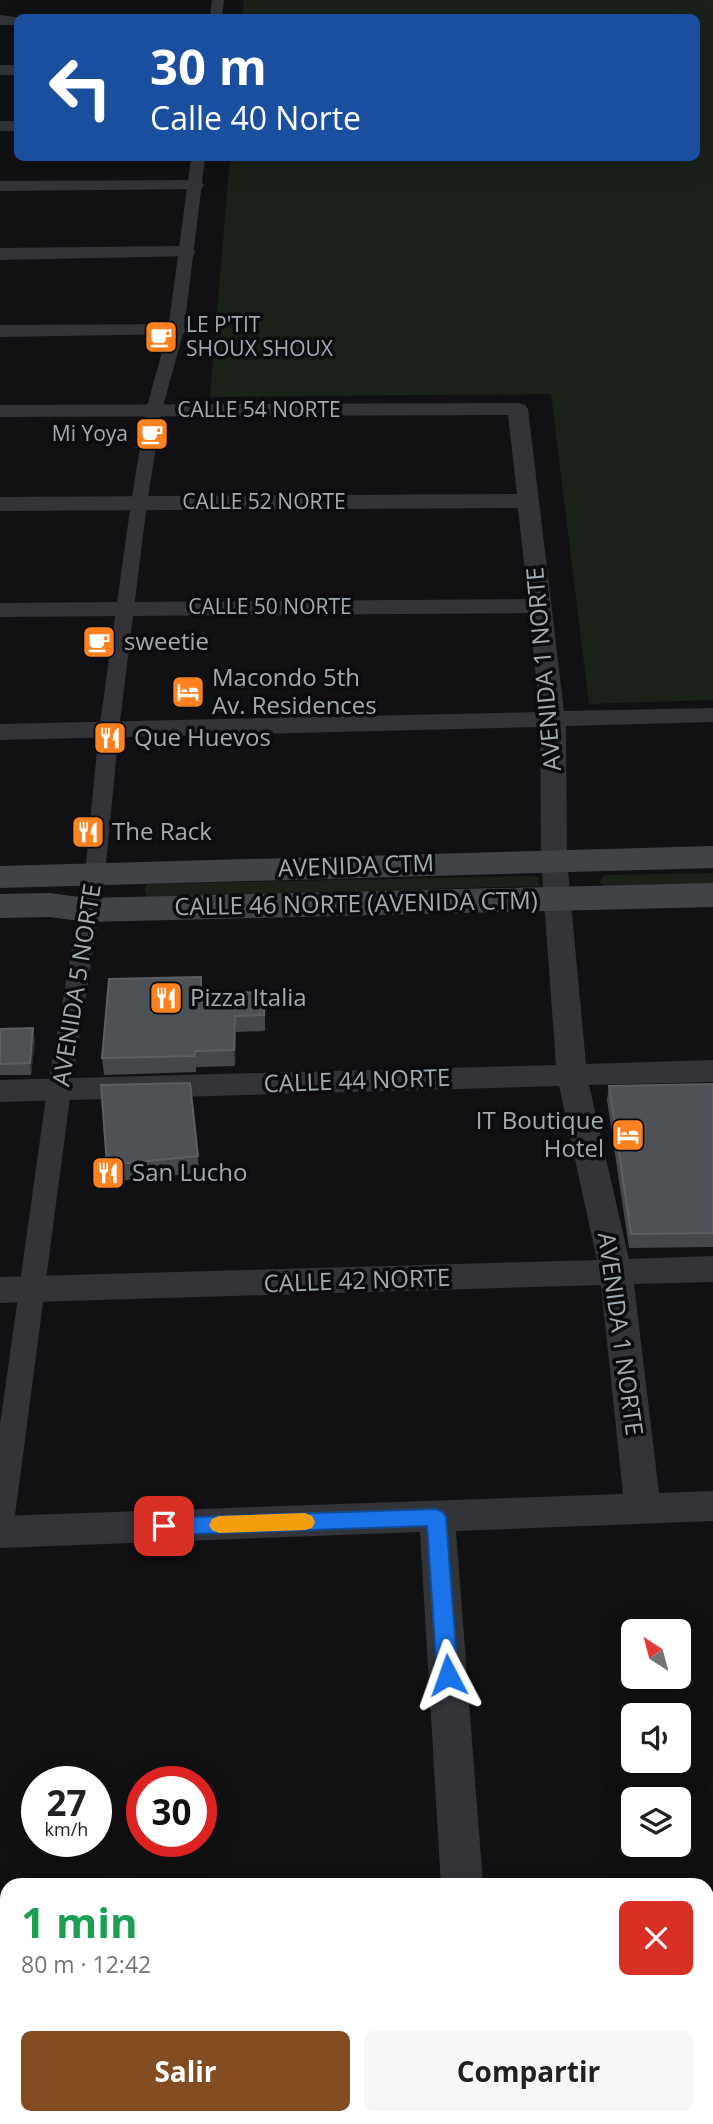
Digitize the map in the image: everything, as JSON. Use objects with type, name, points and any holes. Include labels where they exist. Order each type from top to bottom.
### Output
[{"type":"main road","name":"AVENIDA CTM","points":[[0,877],[713,857]]},
{"type":"main road","name":"CALLE 46 NORTE (AVENIDA CTM)","points":[[0,906],[50,905],[87,910],[713,895]]},
{"type":"street","name":"AVENIDA 5 NORTE","points":[[0,1523],[59,1090],[95,874],[109,730],[139,503],[155,410],[176,330],[198,161]]},
{"type":"street","points":[[0,186],[195,185]]},
{"type":"street","points":[[0,254],[186,252]]},
{"type":"street","points":[[0,331],[176,330]]},
{"type":"street","name":"CALLE 54 NORTE","points":[[0,411],[518,409]]},
{"type":"street","name":"AVENIDA 1 NORTE","points":[[518,409],[553,720],[556,899],[572,1076],[616,1273],[643,1510]]},
{"type":"street","name":"CALLE 52 NORTE","points":[[0,504],[528,501]]},
{"type":"street","name":"CALLE 50 NORTE","points":[[0,610],[540,606]]},
{"type":"street","points":[[0,732],[713,715]]},
{"type":"street","name":"CALLE 44 NORTE","points":[[0,1091],[713,1071]]},
{"type":"street","name":"CALLE 42 NORTE","points":[[0,1290],[713,1269]]},
{"type":"street","points":[[0,1532],[713,1506]]},
{"type":"street","points":[[436,1517],[462,1878]]},
{"type":"shaded area","points":[[244,0],[713,0],[713,700],[589,704],[551,394],[210,397],[230,161],[700,161],[700,14],[242,14]]},
{"type":"shaded area","points":[[713,873],[713,884],[606,887],[599,882],[604,875]]},
{"type":"shaded area","points":[[539,878],[539,886],[147,897],[144,890],[148,884]]},
{"type":"building","points":[[201,977],[201,993],[265,992],[264,1015],[235,1016],[234,1050],[195,1051],[194,1056],[102,1058],[109,979]]},
{"type":"building","points":[[33,1028],[30,1063],[0,1064],[0,1029]]},
{"type":"building","points":[[190,1083],[198,1156],[107,1165],[101,1085]]},
{"type":"building","points":[[713,1084],[713,1233],[631,1234],[609,1086]]},
{"type":"slow traffic","points":[[219,1525],[305,1522]]},
{"type":"place","name":"LE P'TIT SHOUX SHOUX","points":[[161,337]]},
{"type":"place","name":"Mi Yoya","points":[[152,434]]},
{"type":"place","name":"sweetie","points":[[99,642]]},
{"type":"place","name":"Macondo 5th Av. Residences","points":[[188,692]]},
{"type":"place","name":"Que Huevos","points":[[110,738]]},
{"type":"place","name":"The Rack","points":[[88,832]]},
{"type":"place","name":"Pizza Italia","points":[[166,998]]},
{"type":"place","name":"IT Boutique Hotel","points":[[628,1135]]},
{"type":"place","name":"San Lucho","points":[[108,1173]]},
{"type":"route","points":[[164,1526],[436,1517],[448,1675]]}]
